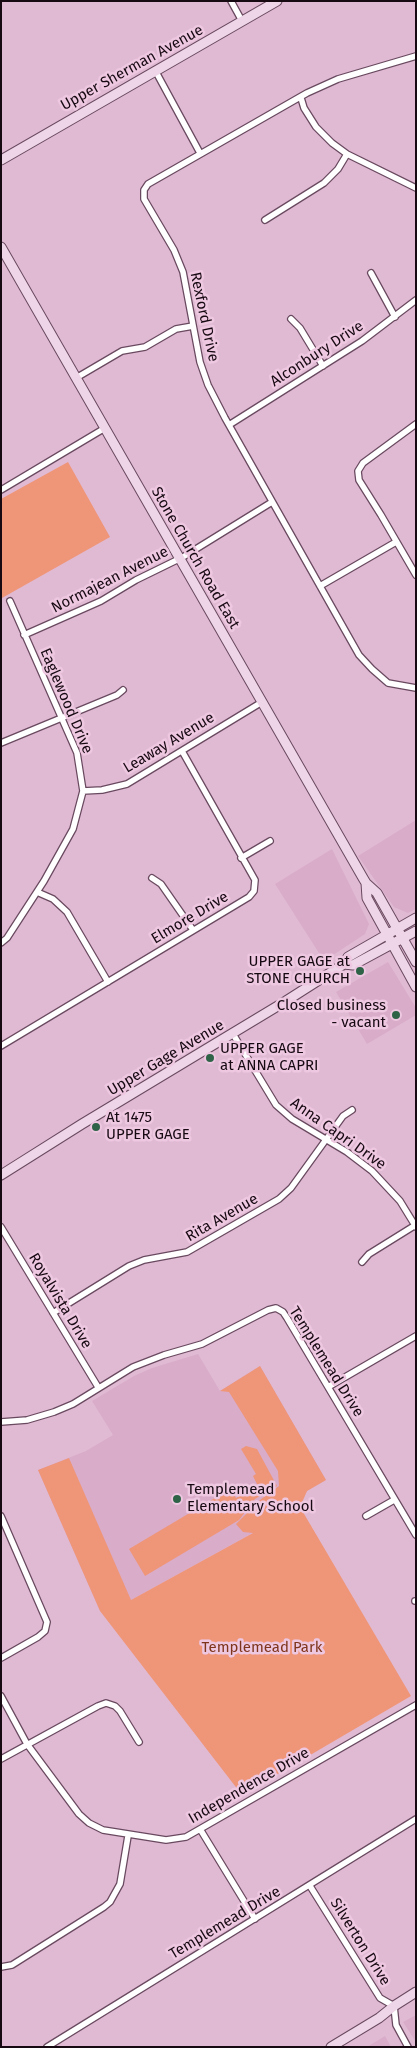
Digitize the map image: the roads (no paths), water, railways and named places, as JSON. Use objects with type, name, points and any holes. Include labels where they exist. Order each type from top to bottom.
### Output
[{"type":"main road","name":"Upper Sherman Avenue","points":[[1,160],[277,1]]},
{"type":"main road","name":"Stone Church Road East","points":[[1,247],[366,883],[377,893],[416,962]]},
{"type":"main road","name":"Stone Church Road East","points":[[366,883],[367,898],[416,987]]},
{"type":"main road","name":"Upper Gage Avenue","points":[[1,1175],[82,1124],[233,1034],[344,964],[348,957],[416,918]]},
{"type":"main road","name":"Upper Gage Avenue","points":[[344,964],[353,965],[416,931]]},
{"type":"main road","points":[[331,2047],[379,2018],[416,1992]]},
{"type":"street","points":[[231,1],[242,21]]},
{"type":"street","name":"Rexford Drive","points":[[415,57],[338,79],[301,98],[200,153],[148,184],[144,190],[144,199],[174,250],[183,272],[200,362],[208,385],[229,425],[359,654],[372,670],[388,683],[416,688]]},
{"type":"street","points":[[156,72],[200,153]]},
{"type":"street","points":[[301,98],[304,108],[316,127],[332,143],[347,154],[416,188]]},
{"type":"street","points":[[266,220],[324,183],[338,169],[347,154]]},
{"type":"street","points":[[371,273],[395,317]]},
{"type":"street","name":"Alconbury Drive","points":[[229,425],[323,366],[395,317],[416,300]]},
{"type":"street","points":[[292,319],[300,328],[323,366]]},
{"type":"street","points":[[76,378],[122,350],[145,347],[176,329],[193,326]]},
{"type":"street","points":[[416,424],[363,463],[358,471],[359,480],[382,515],[416,575]]},
{"type":"street","points":[[1,490],[105,428]]},
{"type":"street","name":"Normajean Avenue","points":[[24,635],[101,601],[136,580],[180,558],[272,502]]},
{"type":"street","points":[[320,586],[396,542]]},
{"type":"street","name":"Eaglewood Drive","points":[[1,942],[7,938],[37,892],[73,829],[83,791],[76,753],[10,601]]},
{"type":"street","points":[[1,743],[117,695],[123,690]]},
{"type":"street","name":"Leaway Avenue","points":[[83,791],[102,790],[127,784],[262,702]]},
{"type":"street","name":"Elmore Drive","points":[[1,1046],[249,897],[254,891],[255,880],[182,752]]},
{"type":"street","points":[[241,858],[270,841]]},
{"type":"street","points":[[152,878],[160,884],[193,930]]},
{"type":"street","points":[[37,892],[53,899],[67,912],[108,982]]},
{"type":"street","name":"Anna Capri Drive","points":[[233,1034],[276,1105],[292,1119],[360,1160],[400,1200],[415,1227]]},
{"type":"street","name":"Rita Avenue","points":[[53,1313],[130,1266],[144,1260],[188,1252],[279,1199],[291,1188],[343,1116],[352,1110]]},
{"type":"street","name":"Royalvista Drive","points":[[1,1227],[98,1387]]},
{"type":"street","points":[[362,1262],[369,1254],[415,1227]]},
{"type":"street","name":"Templemead Drive","points":[[1,1422],[27,1420],[54,1412],[73,1404],[133,1367],[164,1355],[202,1344],[268,1310],[276,1308],[283,1312],[287,1318],[416,1535]]},
{"type":"street","points":[[328,1387],[416,1336]]},
{"type":"street","points":[[366,1516],[394,1500]]},
{"type":"street","points":[[1,1516],[47,1622],[45,1631],[38,1637],[1,1658]]},
{"type":"street","name":"Independence Drive","points":[[1,1696],[28,1745],[79,1814],[88,1823],[103,1830],[128,1836],[166,1840],[186,1836],[200,1829],[416,1704]]},
{"type":"street","points":[[1,1759],[98,1706],[106,1704],[115,1706],[120,1711],[140,1742]]},
{"type":"street","name":"Templemead Drive","points":[[47,2047],[416,1819]]},
{"type":"street","points":[[200,1829],[256,1919]]},
{"type":"street","points":[[1,1966],[12,1965],[110,1902],[120,1884],[128,1836]]},
{"type":"street","name":"Silverton Drive","points":[[310,1886],[380,1998],[394,2006]]},
{"type":"street","points":[[394,2006],[396,2025],[408,2047]]},
{"type":"place","name":"UPPER GAGE at STONE CHURCH","points":[[360,971]]},
{"type":"place","name":"Closed business - vacant","points":[[396,1015]]},
{"type":"place","name":"UPPER GAGE at ANNA CAPRI","points":[[210,1058]]},
{"type":"place","name":"At 1475 UPPER GAGE","points":[[96,1127]]},
{"type":"place","name":"Templemead Elementary School","points":[[177,1499]]},
{"type":"park label","name":"Templemead Park","points":[[262,1648]]}]
